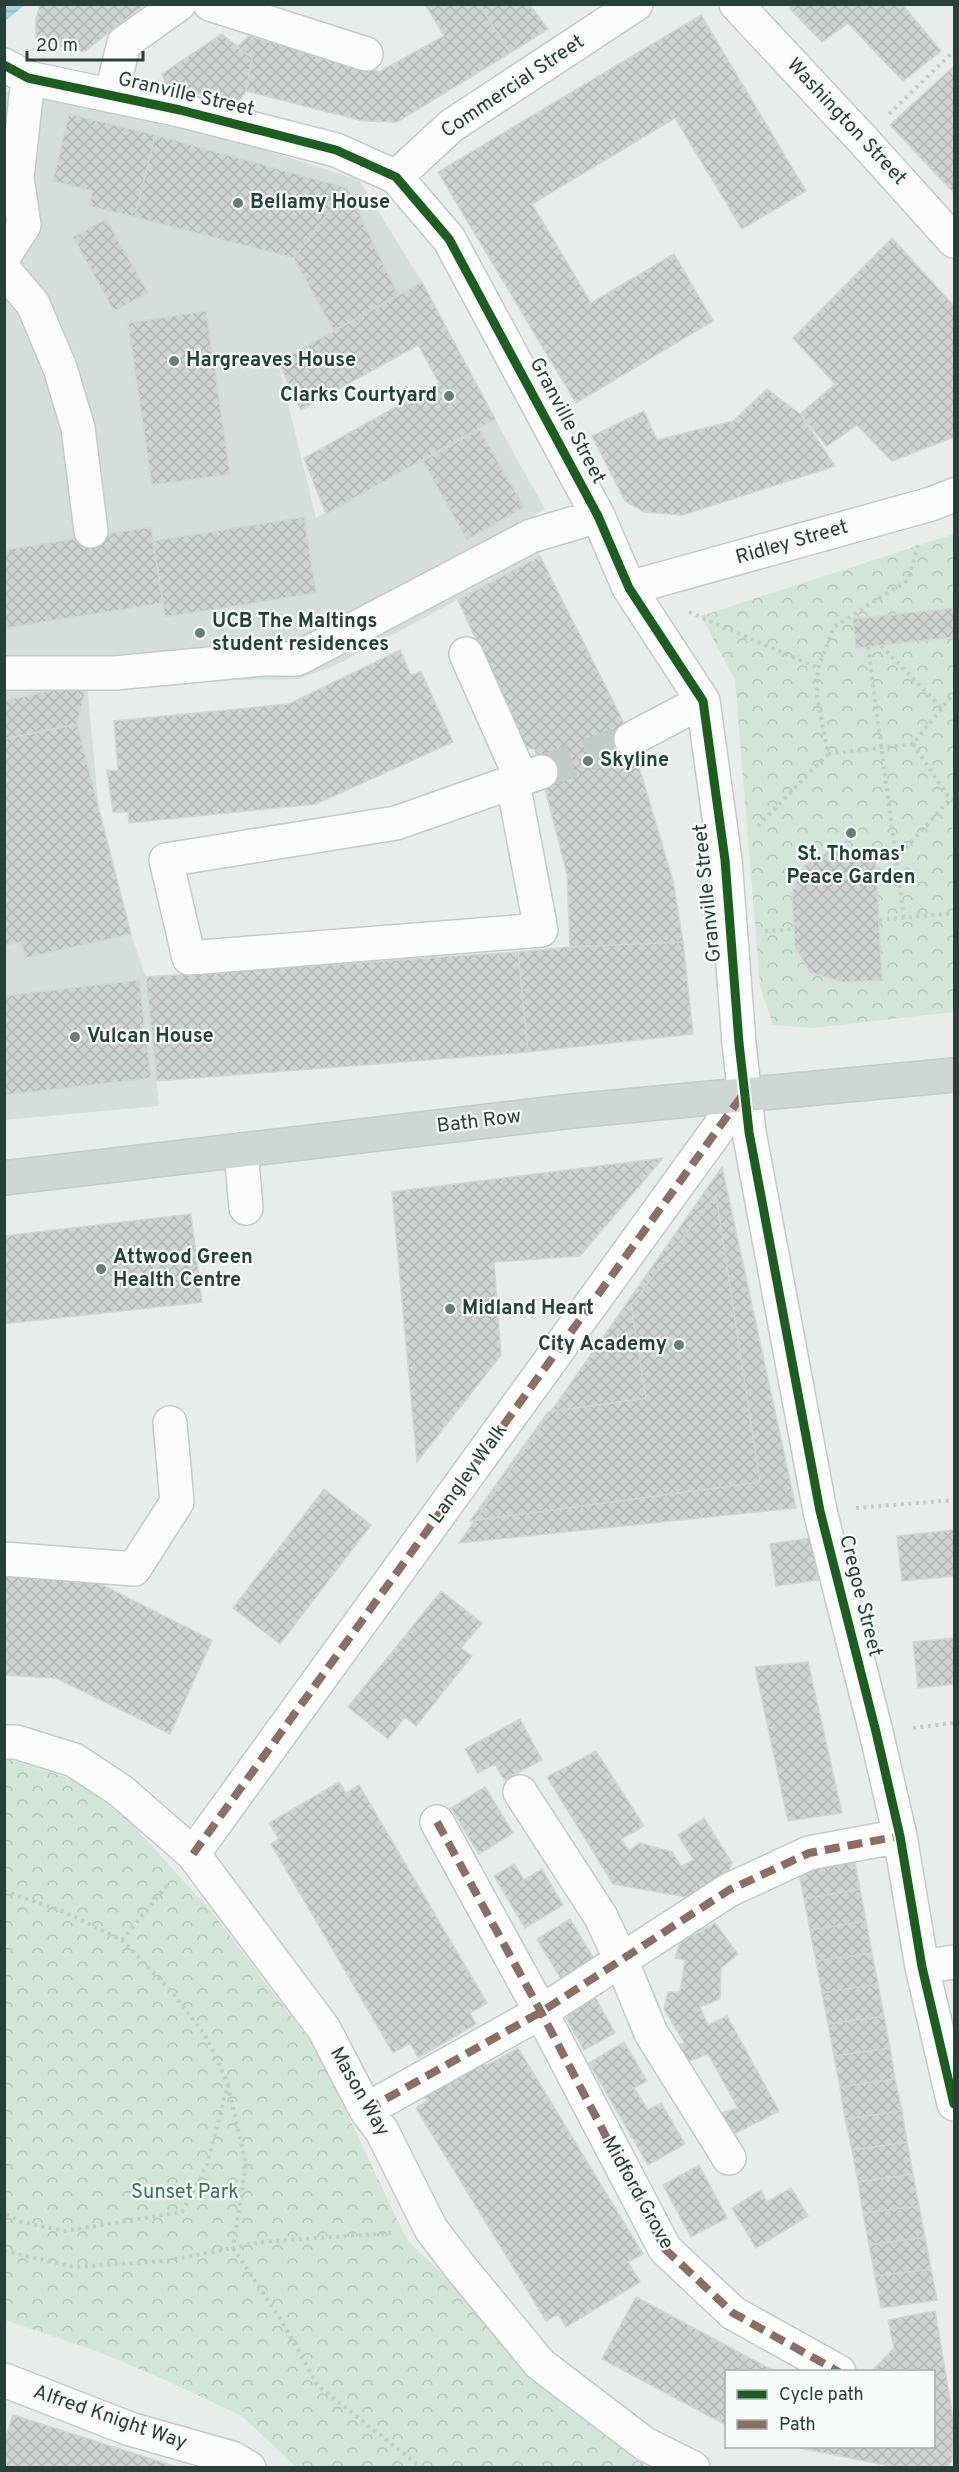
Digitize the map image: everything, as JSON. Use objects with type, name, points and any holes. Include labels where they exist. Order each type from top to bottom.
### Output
[{"type":"main road","name":"Bath Row","points":[[4,1178],[744,1093],[954,1074]]},
{"type":"street","points":[[111,96],[124,43],[179,4]]},
{"type":"street","points":[[210,4],[366,54]]},
{"type":"street","name":"Commercial Street","points":[[396,177],[451,126],[636,4]]},
{"type":"street","name":"Washington Street","points":[[736,4],[954,241]]},
{"type":"street","points":[[4,256],[24,225],[17,178],[16,72]]},
{"type":"street","name":"Granville Street","points":[[16,72],[336,150],[396,177],[449,239],[598,516],[629,588],[703,701],[725,860],[744,1093]]},
{"type":"street","points":[[4,270],[33,304],[60,368],[78,428],[91,531]]},
{"type":"street","name":"Ridley Street","points":[[629,588],[943,500]]},
{"type":"street","points":[[4,673],[115,673],[263,659],[297,659],[531,536],[598,516]]},
{"type":"street","points":[[466,654],[526,778],[541,930],[189,958],[166,860],[396,824],[526,778]]},
{"type":"street","points":[[632,739],[703,701]]},
{"type":"street","name":"Cregoe Street","points":[[744,1093],[748,1132],[820,1511],[900,1836],[922,1967],[954,2104]]},
{"type":"street","name":"Langley Walk","points":[[193,1854],[744,1093]]},
{"type":"street","points":[[241,1150],[246,1208]]},
{"type":"street","points":[[4,1559],[134,1569],[177,1502],[170,1423]]},
{"type":"street","name":"Mason Way","points":[[4,1742],[16,1742],[75,1760],[121,1791],[193,1854],[324,2029],[366,2110],[382,2131],[431,2229],[540,2364],[645,2444],[693,2468]]},
{"type":"street","points":[[520,1792],[601,1917],[651,2033],[729,2158]]},
{"type":"street","name":"Midford Grove","points":[[437,1822],[541,2012],[664,2249],[733,2313],[835,2370]]},
{"type":"street","points":[[366,2110],[541,2012],[729,1890],[809,1852],[900,1836]]},
{"type":"street","points":[[922,1967],[954,1962]]},
{"type":"street","name":"Alfred Knight Way","points":[[4,2380],[130,2429],[232,2458],[241,2466]]},
{"type":"path","points":[[863,140],[954,51]]},
{"type":"path","points":[[828,754],[817,696],[818,668],[834,627],[908,580],[943,500]]},
{"type":"path","points":[[680,608],[818,668]]},
{"type":"path","points":[[881,646],[942,708]]},
{"type":"path","points":[[868,647],[904,919]]},
{"type":"path","points":[[725,860],[828,754],[913,744],[954,693]]},
{"type":"path","points":[[896,859],[952,799],[913,744]]},
{"type":"path","points":[[879,920],[954,913]]},
{"type":"path","points":[[820,1511],[954,1500]]},
{"type":"path","points":[[122,1940],[193,1854]]},
{"type":"path","points":[[4,1891],[62,1911],[122,1940],[171,1990],[205,2035],[228,2084],[246,2165],[233,2248],[281,2320],[318,2386],[422,2468]]},
{"type":"path","points":[[4,2213],[21,2222],[65,2231],[182,2212],[207,2165],[228,2084]]},
{"type":"path","points":[[4,2251],[75,2267],[165,2261],[260,2242],[431,2229]]},
{"type":"shaded area","name":"UCB The Maltings student residences","points":[[4,91],[171,120],[359,180],[422,282],[278,362],[316,518],[495,419],[545,509],[524,522],[540,556],[334,666],[298,679],[87,683],[99,812],[131,934],[146,977],[159,1106],[5,1120]]},
{"type":"green space","name":"St. Thomas' Peace Garden","points":[[954,534],[954,1012],[813,1028],[773,1025],[760,986],[735,680],[701,616]]},
{"type":"green space","name":"Sunset Park","points":[[11,1760],[74,1780],[127,1819],[211,1911],[317,2050],[403,2232],[412,2245],[455,2286],[532,2380],[638,2461],[650,2467],[296,2467],[242,2416],[99,2352],[5,2320],[4,1761]]},
{"type":"water","points":[[5,4],[25,4],[25,5],[5,21]]},
{"type":"building","points":[[40,4],[145,4],[84,52],[36,41],[36,19]]},
{"type":"building","points":[[425,4],[479,4],[510,53],[397,122],[363,121],[246,91],[252,58],[237,47],[249,36],[379,72],[444,36]]},
{"type":"building","points":[[479,4],[529,4],[548,29],[510,53]]},
{"type":"building","points":[[791,4],[902,4],[941,51],[903,81],[848,23],[822,42],[790,9]]},
{"type":"building","points":[[701,15],[806,191],[742,229],[675,118],[532,204],[591,303],[674,254],[713,321],[576,403],[438,172]]},
{"type":"building","points":[[222,34],[252,58],[246,91],[238,103],[167,86],[162,74]]},
{"type":"building","points":[[954,66],[954,193],[890,125]]},
{"type":"building","points":[[69,114],[155,135],[135,217],[89,206],[93,191],[53,181]]},
{"type":"building","name":"Bellamy House","points":[[155,135],[347,188],[294,258],[135,217]]},
{"type":"building","points":[[347,188],[398,295],[334,331],[294,258]]},
{"type":"building","points":[[106,219],[148,293],[114,311],[73,237]]},
{"type":"building","points":[[892,238],[954,306],[954,437],[892,461],[857,425],[827,446],[800,414],[835,384],[793,338]]},
{"type":"building","name":"Clarks Courtyard","points":[[422,282],[495,419],[326,514],[304,458],[439,383],[418,345],[301,410],[278,362]]},
{"type":"building","name":"Hargreaves House","points":[[206,311],[230,474],[152,485],[128,323]]},
{"type":"building","points":[[767,389],[800,414],[835,466],[683,515],[644,512],[625,501],[592,436],[644,411],[657,440],[733,421]]},
{"type":"building","points":[[479,429],[524,507],[467,540],[423,461]]},
{"type":"building","points":[[304,517],[316,593],[165,617],[153,541]]},
{"type":"building","points":[[151,527],[163,603],[5,628],[4,550]]},
{"type":"building","name":"Skyline","points":[[540,556],[629,733],[673,881],[683,942],[570,947],[567,874],[535,750],[524,746],[458,600]]},
{"type":"building","points":[[954,608],[954,637],[856,648],[853,619]]},
{"type":"building","points":[[400,650],[411,675],[421,672],[453,742],[316,804],[129,823],[128,812],[113,812],[107,770],[118,771],[114,721],[289,704]]},
{"type":"building","points":[[87,683],[77,724],[4,739],[4,701]]},
{"type":"building","points":[[77,724],[131,934],[25,958],[22,942],[4,945],[4,739]]},
{"type":"building","points":[[875,849],[882,980],[843,982],[810,972],[795,946],[792,891],[805,865],[828,852]]},
{"type":"building","points":[[683,942],[693,1034],[528,1052],[518,952],[570,947]]},
{"type":"building","points":[[518,952],[528,1052],[157,1081],[146,977]]},
{"type":"building","name":"Vulcan House","points":[[139,980],[151,1078],[4,1095],[4,996]]},
{"type":"building","name":"Midland Heart","points":[[663,1158],[580,1256],[494,1262],[501,1355],[417,1462],[392,1192]]},
{"type":"building","name":"City Academy","points":[[722,1167],[796,1508],[459,1543]]},
{"type":"building","name":"City Academy","points":[[716,1195],[760,1482],[470,1521],[548,1412],[646,1398],[631,1305]]},
{"type":"building","name":"Attwood Green Health Centre","points":[[191,1214],[202,1302],[4,1324],[4,1236]]},
{"type":"building","points":[[324,1489],[371,1525],[280,1644],[233,1608]]},
{"type":"building","points":[[954,1530],[954,1576],[902,1581],[897,1536]]},
{"type":"building","points":[[812,1538],[818,1580],[776,1586],[770,1544]]},
{"type":"building","points":[[4,1567],[79,1573],[212,1640],[170,1734],[56,1678],[4,1675]]},
{"type":"building","points":[[441,1591],[482,1623],[461,1648],[472,1656],[416,1726],[405,1717],[388,1739],[348,1707]]},
{"type":"building","points":[[954,1638],[954,1684],[918,1688],[913,1642]]},
{"type":"building","points":[[808,1662],[842,1813],[788,1821],[755,1667]]},
{"type":"building","points":[[520,1719],[542,1760],[504,1780],[495,1764],[478,1773],[465,1749]]},
{"type":"building","points":[[596,1751],[644,1826],[621,1839],[629,1851],[640,1843],[672,1852],[681,1866],[694,1860],[678,1835],[704,1818],[732,1863],[728,1873],[691,1898],[613,1884],[547,1777]]},
{"type":"building","points":[[339,1782],[346,1793],[359,1785],[487,2003],[470,2013],[476,2024],[418,2058],[410,2043],[393,2053],[271,1844],[279,1839],[269,1823]]},
{"type":"building","points":[[485,1787],[513,1833],[479,1854],[451,1808]]},
{"type":"building","points":[[854,1858],[860,1889],[804,1899],[798,1867]]},
{"type":"building","points":[[514,1864],[524,1880],[542,1869],[563,1905],[525,1928],[494,1876]]},
{"type":"building","points":[[860,1889],[866,1921],[810,1930],[804,1899]]},
{"type":"building","points":[[570,1919],[594,1959],[561,1979],[537,1939]]},
{"type":"building","points":[[866,1921],[872,1953],[816,1961],[810,1930]]},
{"type":"building","points":[[715,1923],[738,1954],[721,1968],[720,1999],[700,2007],[708,2025],[727,2016],[779,2111],[734,2134],[721,2113],[738,2108],[708,2054],[687,2062],[677,2044],[685,2044],[664,2009],[668,1992],[680,1992],[685,1960],[675,1958],[680,1942]]},
{"type":"building","points":[[872,1953],[878,1984],[822,1993],[816,1961]]},
{"type":"building","points":[[878,1984],[884,2016],[828,2024],[822,1993]]},
{"type":"building","points":[[595,1997],[615,2033],[584,2050],[564,2014]]},
{"type":"building","points":[[884,2016],[890,2048],[834,2056],[828,2024]]},
{"type":"building","points":[[624,2042],[647,2081],[634,2088],[648,2110],[661,2103],[685,2144],[648,2165],[589,2063]]},
{"type":"building","points":[[518,2048],[643,2254],[628,2262],[640,2282],[566,2327],[558,2314],[546,2321],[416,2108],[427,2101],[419,2088],[478,2052],[486,2066]]},
{"type":"building","points":[[890,2048],[895,2079],[840,2087],[834,2056]]},
{"type":"building","points":[[895,2079],[902,2111],[845,2119],[840,2087]]},
{"type":"building","points":[[902,2111],[907,2142],[852,2150],[845,2119]]},
{"type":"building","points":[[907,2142],[913,2174],[858,2182],[852,2150]]},
{"type":"building","points":[[699,2165],[727,2218],[691,2237],[663,2185]]},
{"type":"building","points":[[913,2174],[919,2206],[863,2213],[858,2182]]},
{"type":"building","points":[[791,2188],[808,2216],[756,2248],[732,2208],[761,2190],[767,2202]]},
{"type":"building","points":[[919,2206],[925,2237],[869,2245],[863,2213]]},
{"type":"building","points":[[925,2237],[931,2269],[875,2276],[869,2245]]},
{"type":"building","points":[[931,2269],[937,2300],[881,2308],[875,2276]]},
{"type":"building","points":[[636,2297],[772,2370],[725,2370],[725,2424],[602,2359]]},
{"type":"building","points":[[935,2311],[954,2423],[952,2461],[946,2468],[901,2468],[799,2448],[935,2448],[935,2370],[873,2370],[894,2348],[888,2320]]},
{"type":"building","points":[[13,2415],[180,2468],[4,2468],[4,2442]]},
{"type":"tunnel","points":[[541,772],[631,739]]},
{"type":"marked path","points":[[193,1854],[744,1093]]},
{"type":"marked path","points":[[437,1822],[541,2012],[665,2249],[733,2313],[835,2370]]},
{"type":"marked path","points":[[366,2110],[541,2012],[729,1890],[809,1853],[900,1836]]},
{"type":"cycle path","points":[[4,65],[28,78],[180,110],[336,150],[396,177],[449,239],[598,516],[629,588],[703,701],[725,860],[739,1043],[749,1132],[820,1511],[900,1836],[922,1967],[954,2104]]},
{"type":"place","name":"Bellamy House","points":[[238,203]]},
{"type":"place","name":"Hargreaves House","points":[[174,361]]},
{"type":"place","name":"Clarks Courtyard","points":[[449,396]]},
{"type":"place","name":"UCB The Maltings student residences","points":[[200,633]]},
{"type":"place","name":"Skyline","points":[[588,761]]},
{"type":"place","name":"St. Thomas' Peace Garden","points":[[851,833]]},
{"type":"place","name":"Vulcan House","points":[[75,1037]]},
{"type":"place","name":"Attwood Green Health Centre","points":[[101,1269]]},
{"type":"place","name":"Midland Heart","points":[[450,1309]]},
{"type":"place","name":"City Academy","points":[[679,1345]]}]
